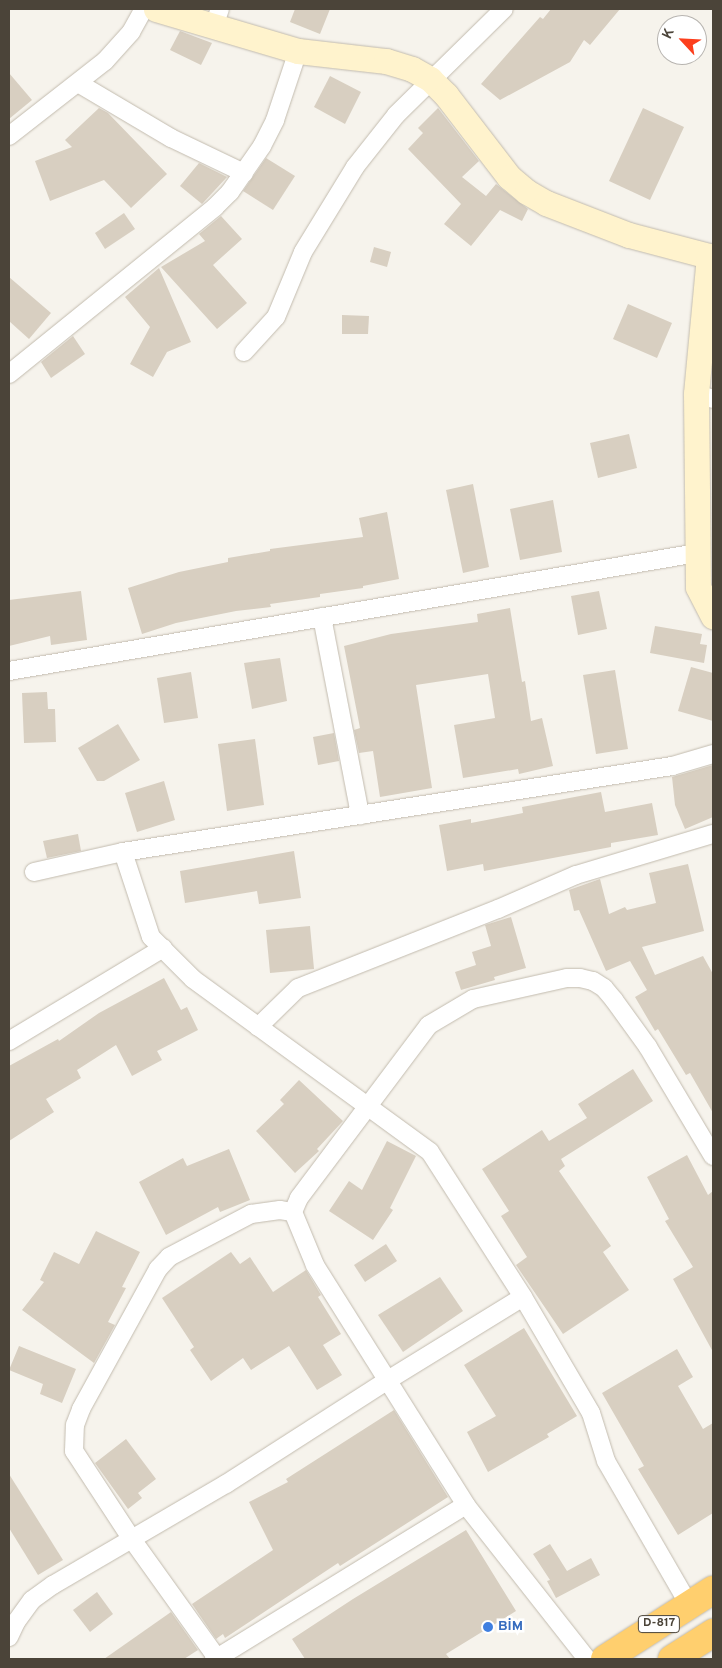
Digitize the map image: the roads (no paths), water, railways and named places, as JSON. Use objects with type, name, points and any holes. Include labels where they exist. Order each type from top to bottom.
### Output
[{"type":"highway","name":"D-817","points":[[605,1659],[713,1590]]},
{"type":"highway","name":"D-817","points":[[672,1659],[713,1633]]},
{"type":"street","points":[[9,136],[78,83],[120,46],[131,32],[144,9]]},
{"type":"street","points":[[156,9],[217,17],[298,51],[386,61],[412,69],[430,80],[474,129],[509,177],[526,192],[546,203],[629,235],[711,255],[697,553],[698,586],[713,616]]},
{"type":"street","points":[[244,352],[276,317],[303,252],[355,167],[396,115],[504,9]]},
{"type":"street","points":[[10,370],[215,208],[244,173],[262,146],[275,120],[298,51]]},
{"type":"street","points":[[78,83],[171,138],[244,173]]},
{"type":"street","points":[[9,671],[697,553]]},
{"type":"street","points":[[322,617],[360,815]]},
{"type":"street","points":[[34,872],[123,852],[672,766],[713,754]]},
{"type":"street","points":[[258,1027],[298,988],[498,909],[576,875],[713,834]]},
{"type":"street","points":[[123,852],[151,936],[193,979],[430,1152],[523,1298],[592,1414],[606,1461],[689,1605]]},
{"type":"street","points":[[9,1041],[162,948]]},
{"type":"street","points":[[587,1659],[466,1505],[315,1265],[293,1212],[299,1198],[429,1025],[473,999],[567,978],[593,981],[604,988],[614,1000],[648,1047],[713,1156]]},
{"type":"street","points":[[293,1212],[280,1210],[251,1214],[169,1257],[158,1269],[81,1409],[75,1425],[74,1450],[131,1538],[215,1658],[466,1505]]},
{"type":"street","points":[[9,1637],[16,1622],[32,1600],[131,1538],[226,1484],[388,1380],[523,1298]]},
{"type":"place","name":"BİM","points":[[488,1627]]}]
